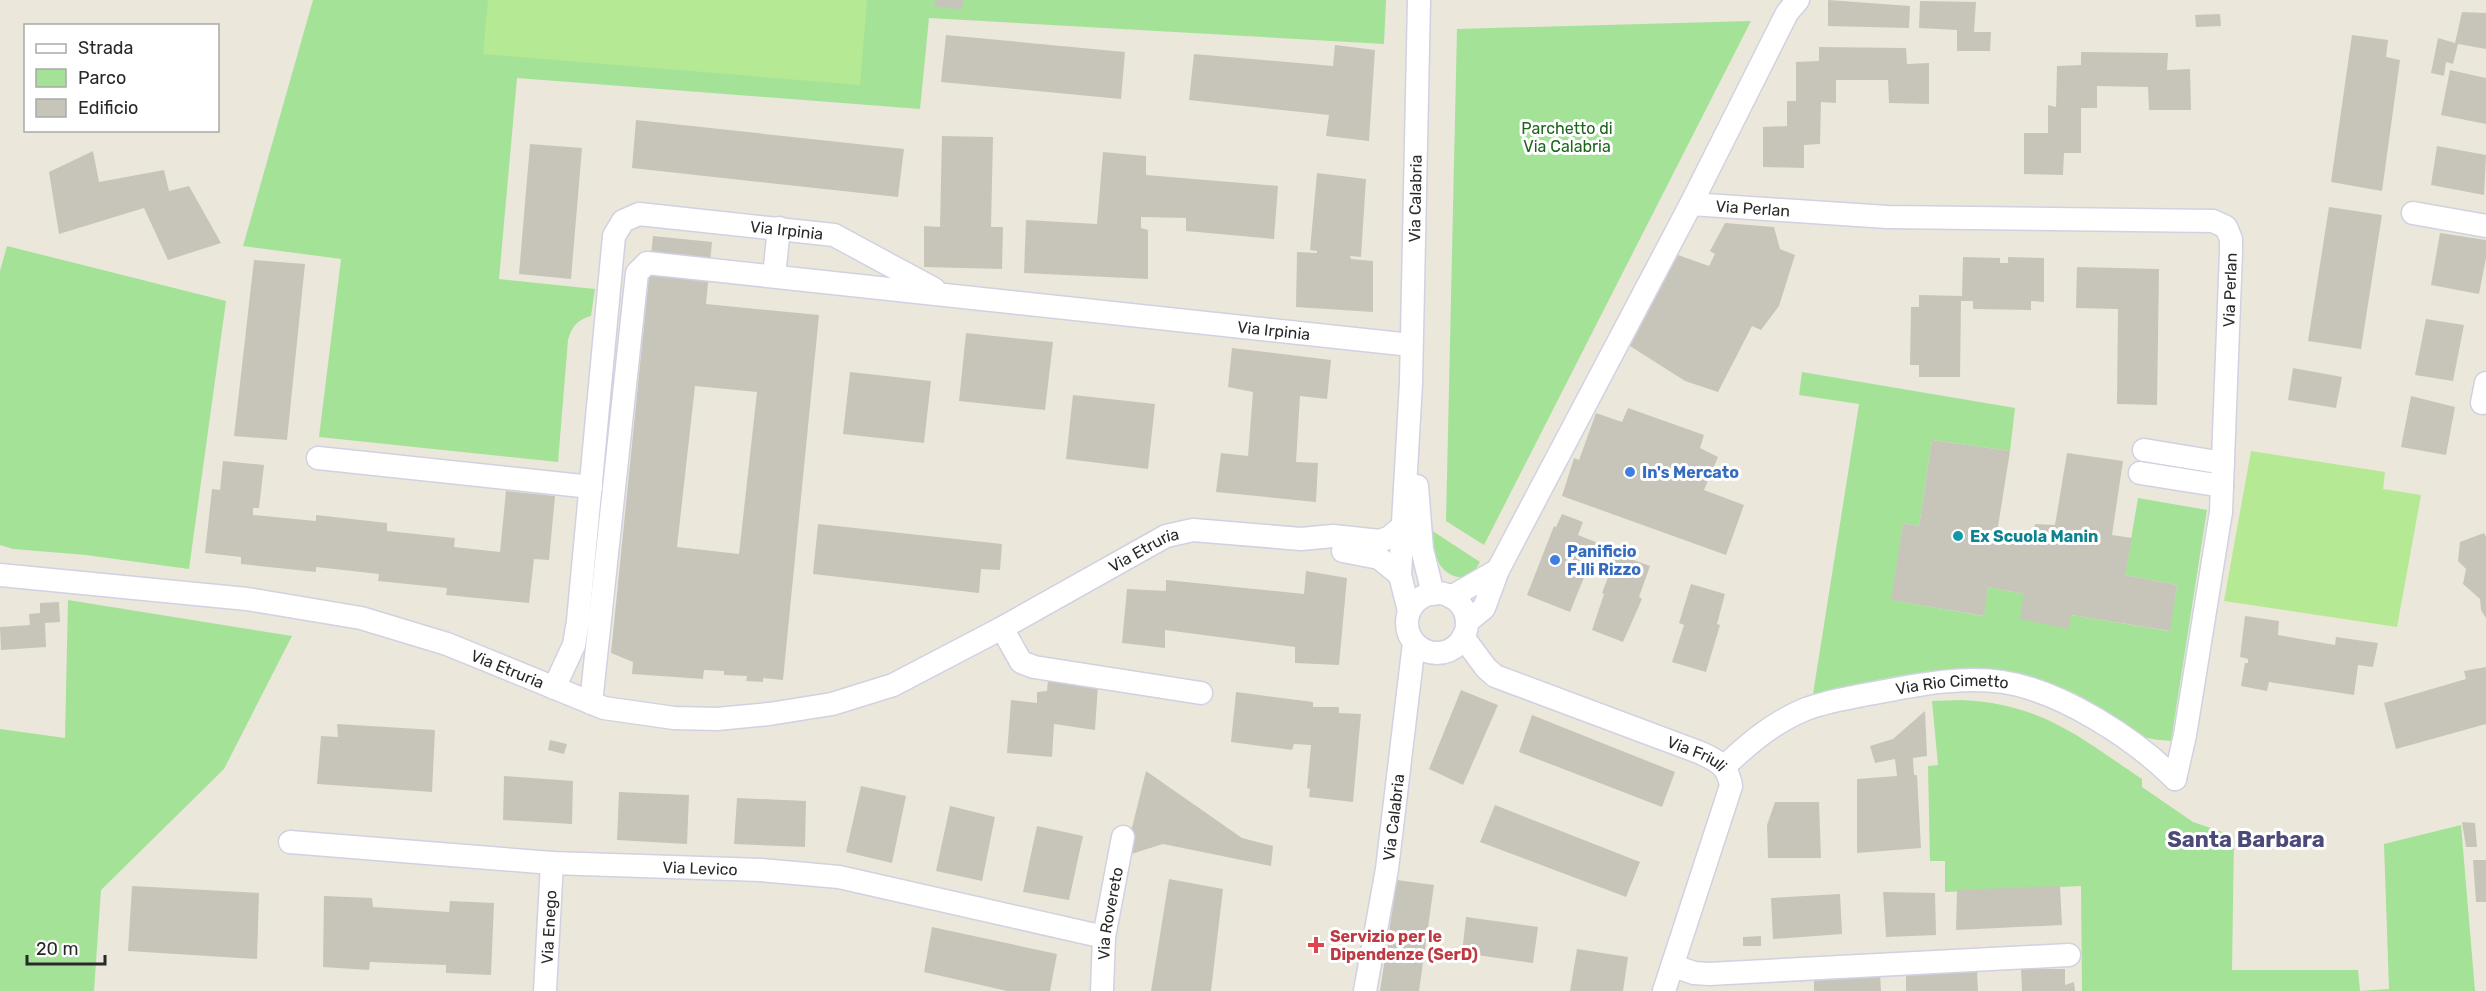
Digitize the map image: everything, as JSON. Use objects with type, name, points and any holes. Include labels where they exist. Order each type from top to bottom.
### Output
[{"type":"street","name":"Via Calabria","points":[[1365,991],[1387,869],[1414,643],[1406,624],[1409,611],[1400,575],[1410,398],[1419,0]]},
{"type":"street","name":"Via Perlan","points":[[1465,630],[1484,608],[1498,570],[1691,204],[1791,4]]},
{"type":"street","name":"Via Perlan","points":[[1691,204],[1887,217],[2198,221],[2220,223],[2226,227],[2231,252],[2221,512],[2185,735],[2175,779]]},
{"type":"street","points":[[2413,213],[2486,226]]},
{"type":"street","name":"Via Irpinia","points":[[554,688],[574,645],[597,432],[614,236],[623,221],[639,214],[834,235],[943,294],[1411,345]]},
{"type":"street","points":[[774,276],[778,228]]},
{"type":"street","points":[[591,703],[637,273],[647,263],[943,294]]},
{"type":"street","name":"Via Calabria","points":[[1410,398],[1422,549],[1442,595],[1464,609],[1465,630]]},
{"type":"street","points":[[597,432],[620,434]]},
{"type":"street","points":[[2144,450],[2223,463]]},
{"type":"street","points":[[318,458],[591,487]]},
{"type":"street","points":[[2140,473],[2222,486]]},
{"type":"street","name":"Via Etruria","points":[[0,575],[247,599],[361,618],[447,644],[604,708],[652,715],[717,719],[832,704],[893,685],[1002,628],[1166,536],[1193,530],[1301,539],[1333,536],[1380,541],[1390,537],[1403,526]]},
{"type":"street","name":"Via Etruria","points":[[1301,539],[1330,549],[1379,558],[1400,575]]},
{"type":"street","points":[[1409,611],[1417,600],[1442,595],[1498,570]]},
{"type":"street","points":[[1002,628],[1021,662],[1034,667],[1201,693]]},
{"type":"street","points":[[1414,643],[1424,650],[1437,653],[1455,646],[1465,630]]},
{"type":"street","name":"Via Friuli","points":[[1465,630],[1486,668],[1495,676],[1701,753],[1719,761],[1730,776],[1731,786],[1664,991]]},
{"type":"street","name":"Via Rio Cimetto","points":[[1725,767],[1762,733],[1806,709],[1885,691],[1940,682],[1974,681],[2001,682],[2019,686],[2079,710],[2159,762],[2175,779]]},
{"type":"street","name":"Via Rovereto","points":[[1102,991],[1104,937],[1123,837]]},
{"type":"street","name":"Via Levico","points":[[290,842],[552,863],[761,870],[839,877],[1104,937]]},
{"type":"street","name":"Via Enego","points":[[545,991],[552,863]]},
{"type":"street","points":[[1674,966],[1709,974],[2069,955]]},
{"type":"green space","points":[[313,0],[1386,0],[1384,44],[929,18],[920,109],[517,78],[499,279],[595,289],[591,316],[576,324],[568,340],[558,462],[319,437],[341,259],[243,246]]},
{"type":"green space","points":[[488,0],[867,0],[860,85],[483,54]]},
{"type":"green space","name":"Parchetto di Via Calabria","points":[[1751,21],[1484,545],[1446,521],[1457,29]]},
{"type":"green space","points":[[7,246],[226,301],[189,569],[86,555],[13,549],[0,545],[0,271]]},
{"type":"green space","points":[[1802,372],[2015,408],[2010,451],[1932,440],[1919,526],[1903,523],[1892,600],[1983,616],[1988,587],[2024,594],[2071,615],[2169,631],[2177,585],[2125,575],[2138,498],[2207,510],[2171,741],[2144,737],[2074,693],[2037,678],[2013,672],[1989,669],[1938,670],[1813,694],[1859,404],[1799,395]]},
{"type":"green space","points":[[2251,451],[2385,472],[2383,489],[2421,495],[2397,627],[2224,601]]},
{"type":"green space","points":[[1431,530],[1480,562],[1472,574],[1463,577],[1453,576],[1441,567]]},
{"type":"green space","points":[[68,600],[292,636],[224,769],[101,890],[94,991],[0,991],[0,729],[65,738]]},
{"type":"green space","points":[[1962,700],[2015,708],[2058,725],[2142,779],[2142,787],[2193,822],[2234,836],[2232,970],[2358,970],[2360,991],[2082,991],[2081,886],[1945,892],[1945,861],[1930,861],[1928,766],[1938,765],[1932,701]]},
{"type":"green space","points":[[2461,825],[2475,991],[2360,991],[2389,989],[2384,844]]},
{"type":"building","points":[[935,0],[963,0],[962,10],[934,6]]},
{"type":"building","points":[[1828,0],[1910,6],[1909,28],[1828,26]]},
{"type":"building","points":[[1920,1],[1976,2],[1974,32],[1991,32],[1990,51],[1957,51],[1957,30],[1919,28]]},
{"type":"building","points":[[2462,12],[2486,13],[2486,49],[2458,44],[2453,64],[2446,62],[2444,76],[2431,73],[2438,38],[2455,43]]},
{"type":"building","points":[[2220,14],[2221,26],[2196,27],[2195,15]]},
{"type":"building","points":[[946,35],[1125,52],[1121,99],[941,82]]},
{"type":"building","points":[[2352,35],[2388,40],[2386,57],[2400,60],[2382,191],[2331,182]]},
{"type":"building","points":[[1335,45],[1375,50],[1369,141],[1326,136],[1329,115],[1189,100],[1194,54],[1333,66]]},
{"type":"building","points":[[1819,47],[1906,48],[1907,64],[1929,63],[1929,104],[1889,103],[1888,80],[1836,80],[1836,103],[1821,102],[1820,144],[1804,145],[1804,168],[1763,167],[1763,127],[1787,126],[1787,101],[1796,101],[1796,62],[1819,61]]},
{"type":"building","points":[[2081,52],[2168,53],[2167,70],[2190,69],[2191,110],[2149,110],[2148,87],[2097,86],[2097,108],[2081,108],[2081,153],[2064,153],[2063,175],[2024,174],[2024,133],[2048,133],[2048,105],[2056,107],[2057,66],[2081,65]]},
{"type":"building","points":[[2450,70],[2486,78],[2486,124],[2441,115]]},
{"type":"building","points":[[636,120],[904,149],[898,197],[632,168]]},
{"type":"building","points":[[942,136],[993,137],[991,227],[1003,227],[1002,269],[924,267],[924,226],[940,227]]},
{"type":"building","points":[[530,144],[582,148],[571,279],[519,274]]},
{"type":"building","points":[[2437,146],[2486,155],[2484,195],[2431,185]]},
{"type":"building","points":[[93,151],[99,182],[164,170],[169,191],[189,186],[221,243],[168,260],[144,208],[59,234],[49,172]]},
{"type":"building","points":[[1103,152],[1146,156],[1146,175],[1278,186],[1274,239],[1186,231],[1186,218],[1141,217],[1141,228],[1148,230],[1148,279],[1024,273],[1026,220],[1097,224]]},
{"type":"building","points":[[1317,173],[1366,179],[1361,257],[1350,256],[1351,259],[1373,261],[1373,312],[1296,307],[1297,252],[1317,253],[1317,251],[1310,250]]},
{"type":"building","points":[[2329,207],[2382,215],[2361,349],[2308,341]]},
{"type":"building","points":[[1725,223],[1774,227],[1780,249],[1795,255],[1779,306],[1761,330],[1752,326],[1718,392],[1685,381],[1630,346],[1678,255],[1709,266],[1715,254],[1710,251]]},
{"type":"building","points":[[2440,233],[2486,240],[2486,258],[2479,294],[2431,285]]},
{"type":"building","points":[[653,236],[712,242],[706,304],[819,315],[783,680],[763,678],[763,682],[746,681],[747,676],[724,675],[724,671],[704,670],[703,679],[632,674],[633,662],[611,653]],"holes":[[[695,386],[757,392],[739,554],[677,547]]]},
{"type":"building","points":[[1963,257],[2000,258],[2000,263],[2008,263],[2008,257],[2044,258],[2044,302],[2031,301],[2031,310],[1973,309],[1973,301],[1961,301],[1960,377],[1919,377],[1919,365],[1910,365],[1911,307],[1919,307],[1919,295],[1962,296]]},
{"type":"building","points":[[254,260],[305,264],[287,440],[234,436]]},
{"type":"building","points":[[2077,267],[2159,269],[2157,405],[2117,404],[2118,309],[2076,308]]},
{"type":"building","points":[[2426,319],[2464,325],[2453,381],[2415,375]]},
{"type":"building","points":[[966,333],[1053,342],[1045,410],[959,401]]},
{"type":"building","points":[[1232,348],[1331,360],[1327,399],[1300,396],[1296,462],[1318,463],[1316,502],[1216,492],[1221,453],[1248,456],[1253,392],[1228,387]]},
{"type":"building","points":[[2293,368],[2342,377],[2336,408],[2288,400]]},
{"type":"building","points":[[850,372],[931,381],[924,443],[843,434]]},
{"type":"building","points":[[1073,395],[1155,404],[1148,469],[1066,459]]},
{"type":"building","points":[[2411,396],[2455,407],[2446,455],[2401,447]]},
{"type":"building","name":"In's Mercato","points":[[1628,408],[1704,435],[1700,448],[1718,457],[1704,490],[1744,505],[1726,555],[1562,496],[1574,458],[1579,460],[1596,413],[1622,422]]},
{"type":"building","name":"Ex Scuola Manin","points":[[1932,440],[2010,451],[1997,533],[2033,539],[2035,524],[2055,525],[2067,453],[2123,461],[2112,535],[2132,538],[2125,575],[2177,585],[2170,631],[2071,615],[2069,629],[2020,619],[2024,594],[1988,587],[1984,616],[1891,600],[1903,523],[1919,526]]},
{"type":"building","points":[[223,461],[264,465],[259,508],[253,508],[253,515],[316,521],[316,515],[387,523],[387,531],[455,538],[454,547],[500,552],[506,491],[555,496],[549,560],[534,559],[529,603],[446,595],[447,588],[378,581],[379,574],[316,567],[316,572],[241,564],[241,557],[205,553],[212,489],[220,490]]},
{"type":"building","points":[[1562,514],[1583,522],[1578,535],[1598,543],[1570,612],[1527,595],[1554,526],[1556,527]]},
{"type":"building","points":[[818,524],[1002,544],[1000,570],[981,569],[979,593],[813,574]]},
{"type":"building","points":[[2484,533],[2486,537],[2486,618],[2481,610],[2480,599],[2463,584],[2466,569],[2458,561],[2460,542]]},
{"type":"building","points":[[1617,554],[1650,566],[1639,597],[1642,599],[1623,642],[1592,630],[1604,594],[1602,593]]},
{"type":"building","points":[[1306,571],[1347,578],[1339,665],[1295,663],[1295,647],[1165,630],[1165,648],[1122,643],[1127,589],[1166,591],[1166,580],[1304,594]]},
{"type":"building","points":[[1691,584],[1725,594],[1717,624],[1720,625],[1706,672],[1672,662],[1684,625],[1679,623]]},
{"type":"building","points":[[59,602],[60,622],[45,623],[46,647],[1,650],[0,627],[30,625],[29,614],[40,613],[40,603]]},
{"type":"building","points":[[2245,616],[2279,621],[2278,635],[2335,645],[2336,637],[2378,643],[2373,667],[2358,665],[2354,695],[2269,682],[2267,691],[2241,686],[2245,663],[2248,663],[2248,659],[2240,657]]},
{"type":"building","points":[[2486,667],[2486,724],[2396,749],[2384,703],[2466,679],[2464,671]]},
{"type":"building","points":[[1048,679],[1098,684],[1095,730],[1054,724],[1052,757],[1007,753],[1011,700],[1037,703],[1037,692],[1047,691]]},
{"type":"building","points":[[1461,690],[1498,705],[1463,785],[1429,769]]},
{"type":"building","points":[[1236,692],[1313,702],[1313,707],[1339,707],[1339,713],[1361,714],[1353,802],[1309,797],[1310,789],[1307,788],[1311,745],[1294,744],[1292,750],[1231,742]]},
{"type":"building","points":[[1925,711],[1927,756],[1913,758],[1914,775],[1917,775],[1921,848],[1857,853],[1857,779],[1897,776],[1895,759],[1875,763],[1870,746],[1893,739]]},
{"type":"building","points":[[1532,715],[1675,772],[1662,807],[1519,752]]},
{"type":"building","points":[[337,724],[435,730],[432,792],[317,784],[321,736],[338,737]]},
{"type":"building","points":[[550,740],[567,744],[564,754],[548,750]]},
{"type":"building","points":[[1146,771],[1242,838],[1273,846],[1271,866],[1163,844],[1125,856]]},
{"type":"building","points":[[504,776],[573,781],[572,824],[503,820]]},
{"type":"building","points":[[861,786],[906,796],[892,863],[846,852]]},
{"type":"building","points":[[619,792],[689,795],[687,844],[617,840]]},
{"type":"building","points":[[737,798],[806,801],[805,847],[734,844]]},
{"type":"building","points":[[1775,802],[1819,802],[1821,858],[1768,858],[1767,825]]},
{"type":"building","points":[[1495,805],[1640,862],[1626,897],[1480,842]]},
{"type":"building","points":[[950,806],[995,817],[982,881],[936,871]]},
{"type":"building","points":[[2462,822],[2475,823],[2477,847],[2466,847]]},
{"type":"building","points":[[1037,826],[1083,836],[1069,900],[1023,892]]},
{"type":"building","points":[[2473,860],[2486,860],[2486,902],[2476,902]]},
{"type":"building","points":[[1169,879],[1223,889],[1211,991],[1151,991]]},
{"type":"building","points":[[1397,880],[1434,885],[1419,991],[1380,991]]},
{"type":"building","points":[[132,886],[259,893],[257,959],[128,951]]},
{"type":"building","points":[[2060,886],[2062,925],[1956,930],[1957,890]]},
{"type":"building","points":[[1883,892],[1935,893],[1936,935],[1886,937]]},
{"type":"building","points":[[1840,894],[1842,934],[1773,939],[1771,898]]},
{"type":"building","points":[[324,896],[372,898],[373,907],[449,912],[450,901],[494,903],[491,975],[446,973],[446,965],[370,962],[369,970],[323,967]]},
{"type":"building","points":[[1466,917],[1538,927],[1533,963],[1462,953]]},
{"type":"building","points":[[932,927],[1057,954],[1050,991],[1007,991],[924,972]]},
{"type":"building","points":[[1761,936],[1761,946],[1743,946],[1743,937]]},
{"type":"building","points":[[1577,949],[1628,957],[1623,991],[1570,991]]},
{"type":"building","points":[[2021,969],[2065,969],[2065,985],[2074,982],[2075,991],[2022,991]]},
{"type":"building","points":[[1977,970],[1978,991],[1906,991],[1906,973]]},
{"type":"building","points":[[1880,974],[1881,991],[1814,991],[1814,978]]},
{"type":"place","name":"In's Mercato","points":[[1630,472]]},
{"type":"place","name":"Ex Scuola Manin","points":[[1958,536]]},
{"type":"place","name":"Panificio F.lli Rizzo","points":[[1555,560]]},
{"type":"place","name":"Servizio per le Dipendenze (SerD)","points":[[1316,945]]},
{"type":"district","name":"Santa Barbara","points":[[2246,839]]}]
